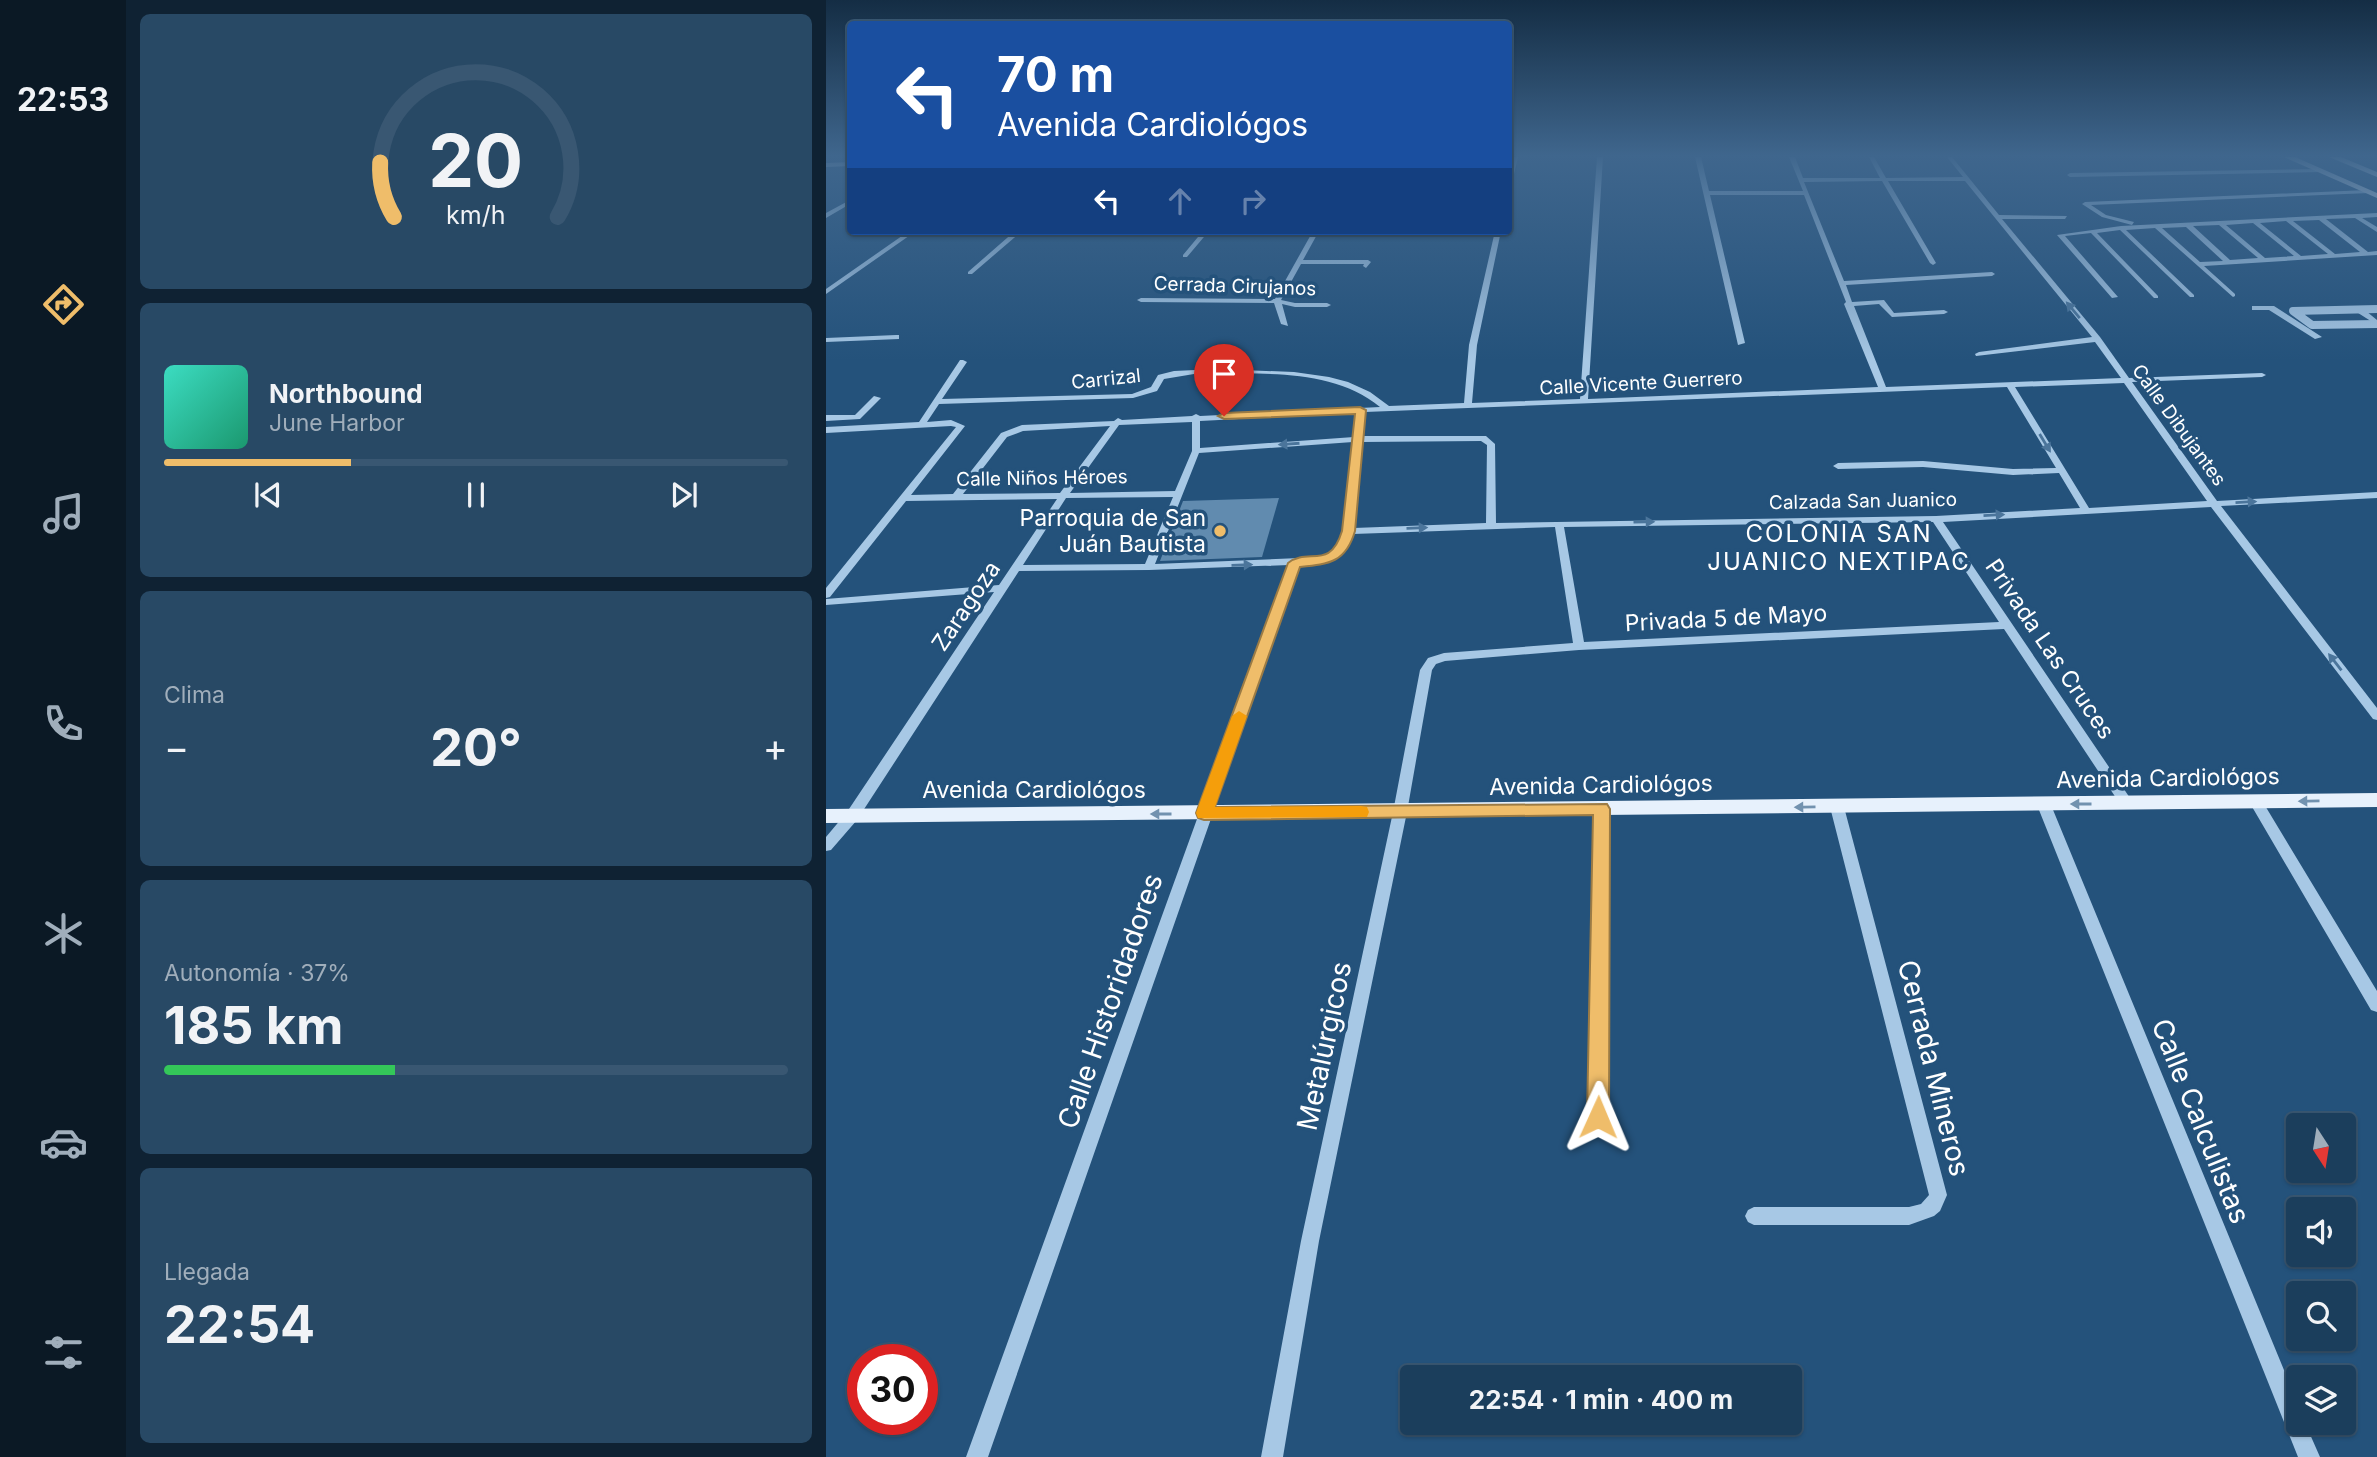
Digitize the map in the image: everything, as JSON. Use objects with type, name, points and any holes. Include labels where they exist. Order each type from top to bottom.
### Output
[{"type":"main road","name":"Avenida Cardiológos","points":[[826,816],[2377,800]]},
{"type":"street","points":[[1584,401],[1596,225]]},
{"type":"street","points":[[1714,225],[1741,343]]},
{"type":"street","points":[[1819,225],[1842,283],[1847,304],[1883,389]]},
{"type":"street","points":[[1911,225],[1933,263]]},
{"type":"street","name":"Calle Dibujantes","points":[[2002,225],[2097,340],[2214,504],[2377,716]]},
{"type":"street","points":[[2160,225],[2169,226]]},
{"type":"street","points":[[2114,298],[2060,235],[2121,228],[2188,225],[2229,262]]},
{"type":"street","points":[[2222,225],[2264,260]]},
{"type":"street","points":[[2259,225],[2300,258]]},
{"type":"street","points":[[2295,225],[2334,256]]},
{"type":"street","points":[[2329,225],[2367,254]]},
{"type":"street","points":[[2156,226],[2233,295]]},
{"type":"street","points":[[2121,228],[2192,296]]},
{"type":"street","points":[[2092,231],[2155,297]]},
{"type":"street","points":[[826,292],[908,235]]},
{"type":"street","points":[[970,273],[1014,235]]},
{"type":"street","points":[[1185,256],[1203,235]]},
{"type":"street","points":[[1285,324],[1277,301],[1314,235]]},
{"type":"street","points":[[1468,406],[1472,345],[1497,235]]},
{"type":"street","points":[[2198,264],[2377,253]]},
{"type":"street","points":[[1298,261],[1368,262],[1366,266]]},
{"type":"street","points":[[1842,283],[1992,274]]},
{"type":"street","name":"Cerrada Cirujanos","points":[[1141,300],[1277,301],[1295,305],[1327,305]]},
{"type":"street","points":[[1847,304],[1881,302],[1892,315],[1944,312]]},
{"type":"street","points":[[2255,308],[2271,308],[2318,337]]},
{"type":"street","points":[[2358,309],[2377,323]]},
{"type":"street","points":[[2375,310],[2293,311],[2312,325],[2377,323]]},
{"type":"street","points":[[826,340],[896,337]]},
{"type":"street","points":[[1979,354],[2097,340]]},
{"type":"street","points":[[921,425],[962,362]]},
{"type":"street","name":"Carrizal","points":[[938,402],[1133,396],[1154,389],[1161,377],[1185,371],[1293,375],[1330,380],[1363,391],[1387,409]]},
{"type":"street","name":"Calle Vicente Guerrero","points":[[956,497],[1003,435],[1022,428],[1196,417],[2262,375]]},
{"type":"street","points":[[2010,385],[2086,510]]},
{"type":"street","points":[[826,418],[857,417],[877,398]]},
{"type":"street","points":[[1017,568],[1149,567],[1326,560],[1344,546],[1349,531],[1360,410]]},
{"type":"street","points":[[1149,567],[1196,451],[1196,417]]},
{"type":"street","name":"Zaragoza","points":[[826,846],[852,816],[1063,496],[1118,421]]},
{"type":"street","points":[[826,430],[921,425],[961,426],[826,595]]},
{"type":"street","points":[[1196,451],[1357,439],[1483,438],[1491,444],[1492,525]]},
{"type":"street","points":[[1838,466],[1923,464],[2013,471],[2062,470]]},
{"type":"street","name":"Calle Niños Héroes","points":[[905,498],[1180,494]]},
{"type":"street","name":"Calzada San Juanico","points":[[1349,531],[1492,525],[1936,519],[2377,495]]},
{"type":"street","name":"Privada Las Cruces","points":[[1936,519],[2010,625],[2127,804]]},
{"type":"street","points":[[1559,524],[1579,646]]},
{"type":"street","name":"Calle Historidadores","points":[[977,1457],[1295,563]]},
{"type":"street","points":[[826,602],[1002,588]]},
{"type":"street","name":"Privada 5 de Mayo","points":[[1444,657],[1579,646],[2010,625]]},
{"type":"street","name":"Metalúrgicos","points":[[1272,1457],[1310,1241],[1400,812],[1426,670],[1432,661],[1444,657]]},
{"type":"street","points":[[2256,802],[2377,1004]]},
{"type":"street","name":"Calle Calculistas","points":[[2044,805],[2309,1457]]},
{"type":"street","name":"Cerrada Mineros","points":[[1754,1216],[1909,1216],[1923,1214],[1934,1207],[1938,1195],[1837,807]]},
{"type":"street","points":[[1598,1117],[1601,809]]},
{"type":"building","name":"Parroquia de San Juán Bautista","points":[[1279,498],[1262,557],[1160,561],[1183,501]]},
{"type":"slow traffic","points":[[1239,716],[1204,813],[1361,812]]},
{"type":"place","name":"Parroquia de San Juán Bautista","points":[[1220,531]]},
{"type":"district","name":"COLONIA SAN JUANICO NEXTIPAC","points":[[1839,547]]},
{"type":"route","points":[[1224,416],[1360,410],[1349,531],[1344,546],[1326,560],[1295,563],[1204,813],[1601,809],[1598,1117]]}]
